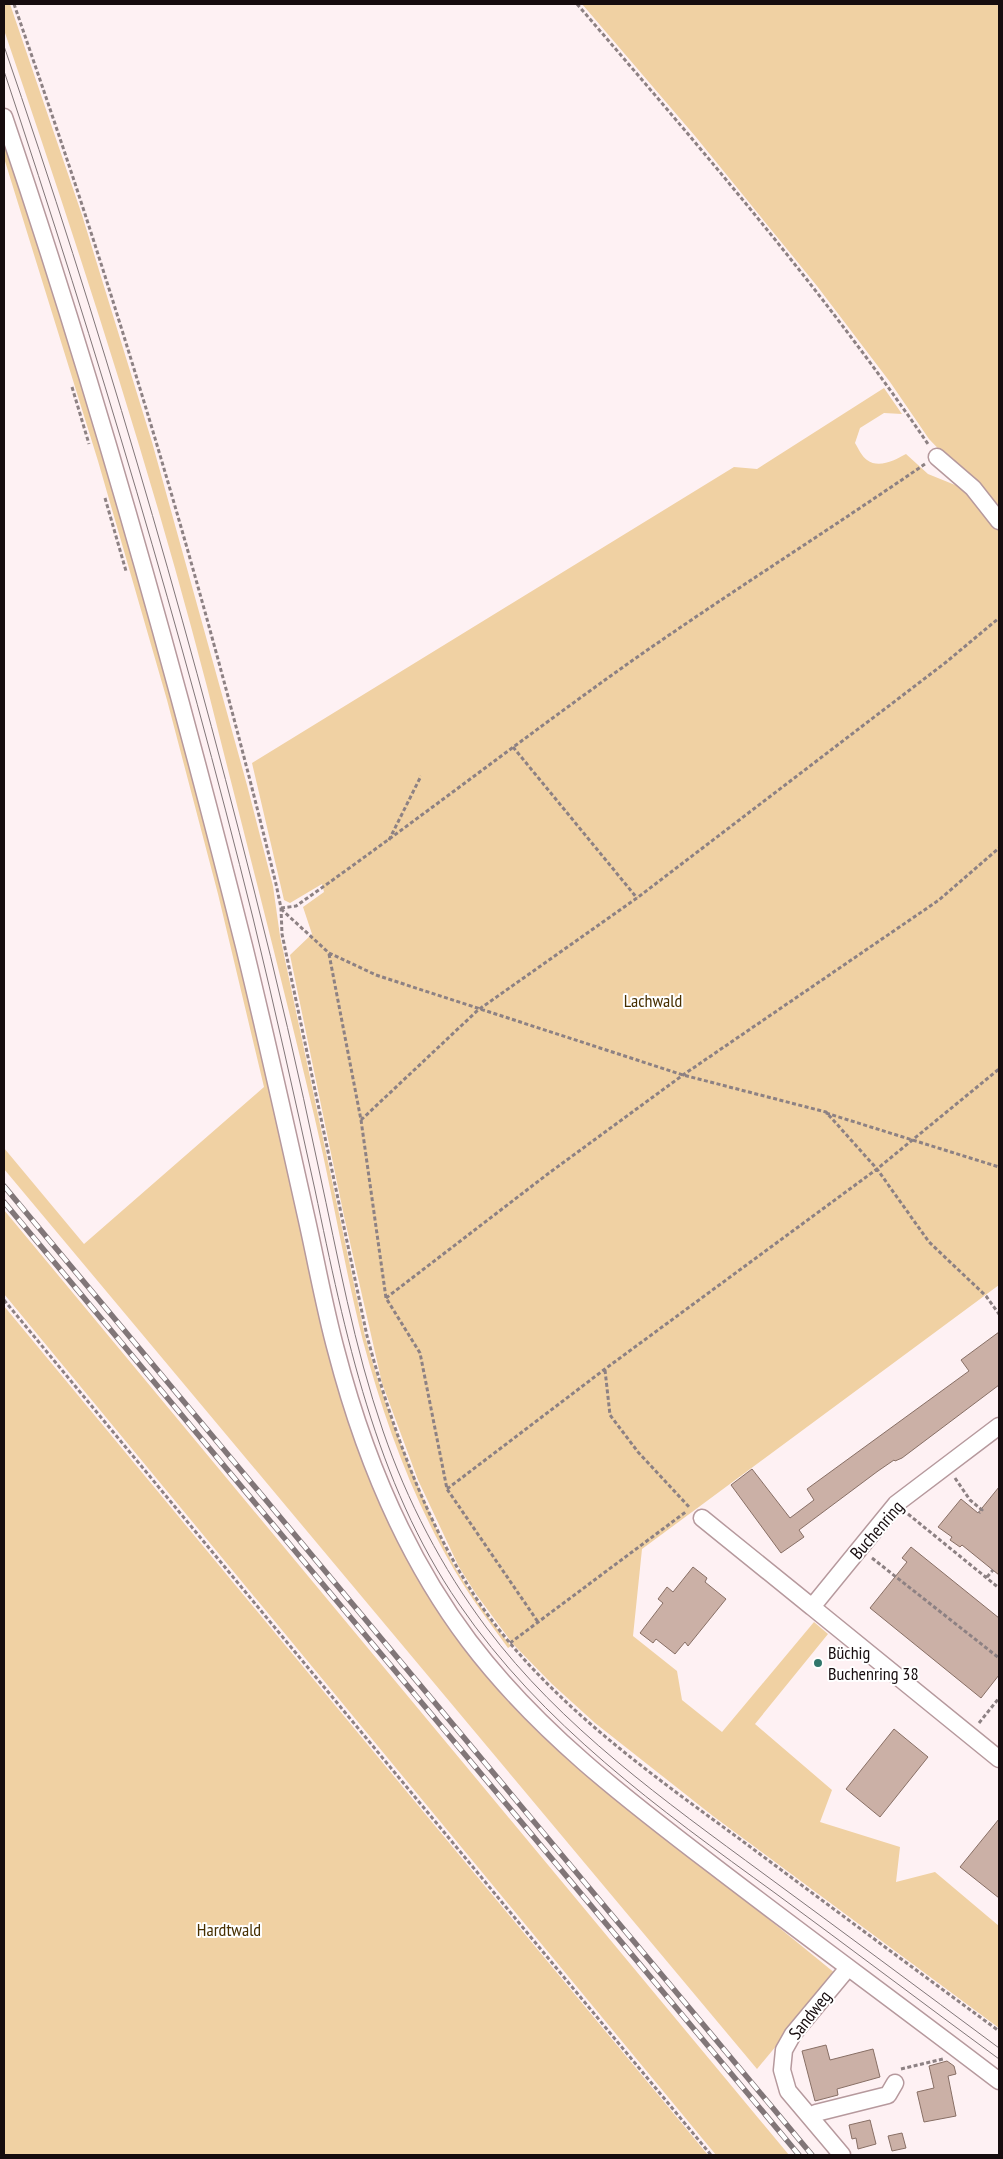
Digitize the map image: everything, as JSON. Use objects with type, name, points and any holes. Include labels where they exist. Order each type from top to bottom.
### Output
[{"type":"street","points":[[4,117],[41,226],[113,457],[179,696],[269,1047],[336,1352],[363,1438],[386,1498],[412,1552],[448,1613],[494,1673],[570,1752],[848,1968],[999,2081]]},
{"type":"street","points":[[937,457],[973,488],[999,521]]},
{"type":"street","name":"Buchenring","points":[[812,1607],[896,1504],[999,1426]]},
{"type":"street","points":[[696,1513],[999,1759]]},
{"type":"street","name":"Sandweg","points":[[842,2155],[788,2091],[782,2070],[784,2050],[793,2034],[848,1968]]},
{"type":"street","points":[[810,2118],[816,2113],[888,2095],[895,2083]]},
{"type":"path","points":[[14,4],[85,213],[156,440],[235,716],[281,908],[282,934],[367,1336],[380,1383],[396,1431],[416,1480],[457,1567],[485,1610],[510,1643],[550,1687],[641,1764],[999,2031]]},
{"type":"path","points":[[281,908],[296,906],[635,659],[937,457],[885,381],[812,284],[692,138],[577,4]]},
{"type":"path","points":[[71,386],[91,452]]},
{"type":"path","points":[[102,490],[127,574]]},
{"type":"path","points":[[361,1120],[478,1010],[637,898],[937,669],[999,618]]},
{"type":"path","points":[[513,747],[637,898]]},
{"type":"path","points":[[389,840],[421,776]]},
{"type":"path","points":[[386,1298],[549,1173],[683,1075],[939,900],[999,848]]},
{"type":"path","points":[[281,908],[329,953],[376,975],[478,1010],[683,1075],[826,1112],[999,1167]]},
{"type":"path","points":[[329,953],[361,1120],[386,1298],[420,1353],[447,1489],[538,1622]]},
{"type":"path","points":[[447,1489],[605,1369],[876,1169],[914,1140],[999,1068]]},
{"type":"path","points":[[826,1112],[876,1169],[929,1242],[986,1296],[999,1314]]},
{"type":"path","points":[[4,1300],[712,2155]]},
{"type":"path","points":[[510,1643],[696,1513],[638,1452],[610,1415],[605,1369]]},
{"type":"path","points":[[947,1466],[970,1500],[982,1510],[979,1513]]},
{"type":"path","points":[[896,1504],[999,1588]]},
{"type":"path","points":[[860,1548],[999,1658]]},
{"type":"path","points":[[987,1577],[993,1570]]},
{"type":"path","points":[[970,1735],[999,1698]]},
{"type":"path","points":[[895,2083],[900,2069],[946,2058]]},
{"type":"green space","points":[[4,4],[10,4],[82,215],[152,442],[247,785],[273,886],[280,936],[371,1358],[401,1444],[444,1547],[469,1589],[511,1646],[508,1648],[455,1571],[426,1516],[390,1430],[371,1371],[356,1313],[303,1069],[200,659],[149,477],[121,387],[64,208],[4,30]]},
{"type":"green space","points":[[582,4],[999,4],[999,517],[975,487],[929,439],[890,382],[817,286],[695,136]]},
{"type":"green space","points":[[4,135],[105,459],[226,893],[363,1460],[393,1530],[429,1596],[495,1687],[540,1734],[579,1769],[722,1881],[836,1974],[757,2069],[4,1169],[4,1148],[84,1244],[264,1087],[218,894],[167,700],[98,461],[4,158]]},
{"type":"green space","name":"Lachwald","points":[[884,388],[902,414],[884,413],[860,428],[855,443],[863,457],[872,463],[882,464],[906,454],[928,474],[965,489],[999,527],[999,1285],[642,1549],[633,1636],[677,1671],[682,1700],[722,1732],[814,1622],[828,1634],[755,1724],[832,1790],[820,1822],[900,1847],[896,1882],[935,1872],[999,1926],[999,2028],[713,1816],[595,1723],[552,1684],[513,1644],[476,1594],[459,1567],[418,1480],[382,1383],[344,1216],[290,955],[312,934],[303,907],[324,892],[322,884],[290,903],[284,900],[252,763],[734,467],[757,469]]},
{"type":"green space","points":[[4,1210],[789,2155],[716,2155],[4,1294]]},
{"type":"green space","name":"Hardtwald","points":[[4,1306],[708,2155],[4,2155]]},
{"type":"building","points":[[999,1332],[999,1385],[902,1458],[894,1460],[878,1471],[799,1530],[804,1537],[781,1553],[731,1485],[752,1469],[790,1518],[814,1500],[807,1489],[969,1371],[961,1360]]},
{"type":"building","points":[[999,1487],[999,1575],[962,1545],[960,1547],[950,1540],[952,1537],[938,1527],[961,1499],[978,1513]]},
{"type":"building","points":[[911,1547],[999,1618],[999,1675],[981,1698],[870,1608],[907,1562],[902,1558]]},
{"type":"building","points":[[693,1567],[707,1578],[705,1582],[726,1599],[688,1646],[685,1642],[675,1654],[656,1639],[653,1643],[640,1633],[663,1603],[658,1599],[667,1587],[673,1592]]},
{"type":"building","points":[[894,1729],[928,1757],[880,1817],[846,1789]]},
{"type":"building","points":[[999,1819],[999,1898],[960,1867]]},
{"type":"building","points":[[826,2045],[830,2060],[873,2049],[880,2077],[837,2089],[838,2095],[815,2101],[802,2051]]},
{"type":"building","points":[[947,2061],[954,2066],[956,2074],[948,2076],[956,2116],[924,2122],[917,2092],[934,2088],[929,2066]]},
{"type":"building","points":[[870,2120],[876,2144],[858,2149],[856,2138],[852,2139],[849,2125]]},
{"type":"building","points":[[902,2133],[906,2148],[892,2151],[888,2136]]},
{"type":"tram line","points":[[4,46],[106,358],[168,568],[226,780],[271,957],[363,1367],[383,1431],[403,1483],[427,1533],[440,1558],[486,1627],[547,1698],[581,1730],[616,1761],[689,1819],[999,2048]]},
{"type":"tram line","points":[[4,71],[105,386],[168,598],[253,918],[338,1298],[352,1352],[384,1457],[405,1508],[430,1557],[459,1604],[491,1647],[564,1726],[604,1762],[688,1829],[999,2059]]},
{"type":"railway","points":[[4,1186],[812,2155]]},
{"type":"railway","points":[[4,1202],[799,2155]]},
{"type":"place","name":"Büchig Buchenring 38","points":[[818,1663]]}]
